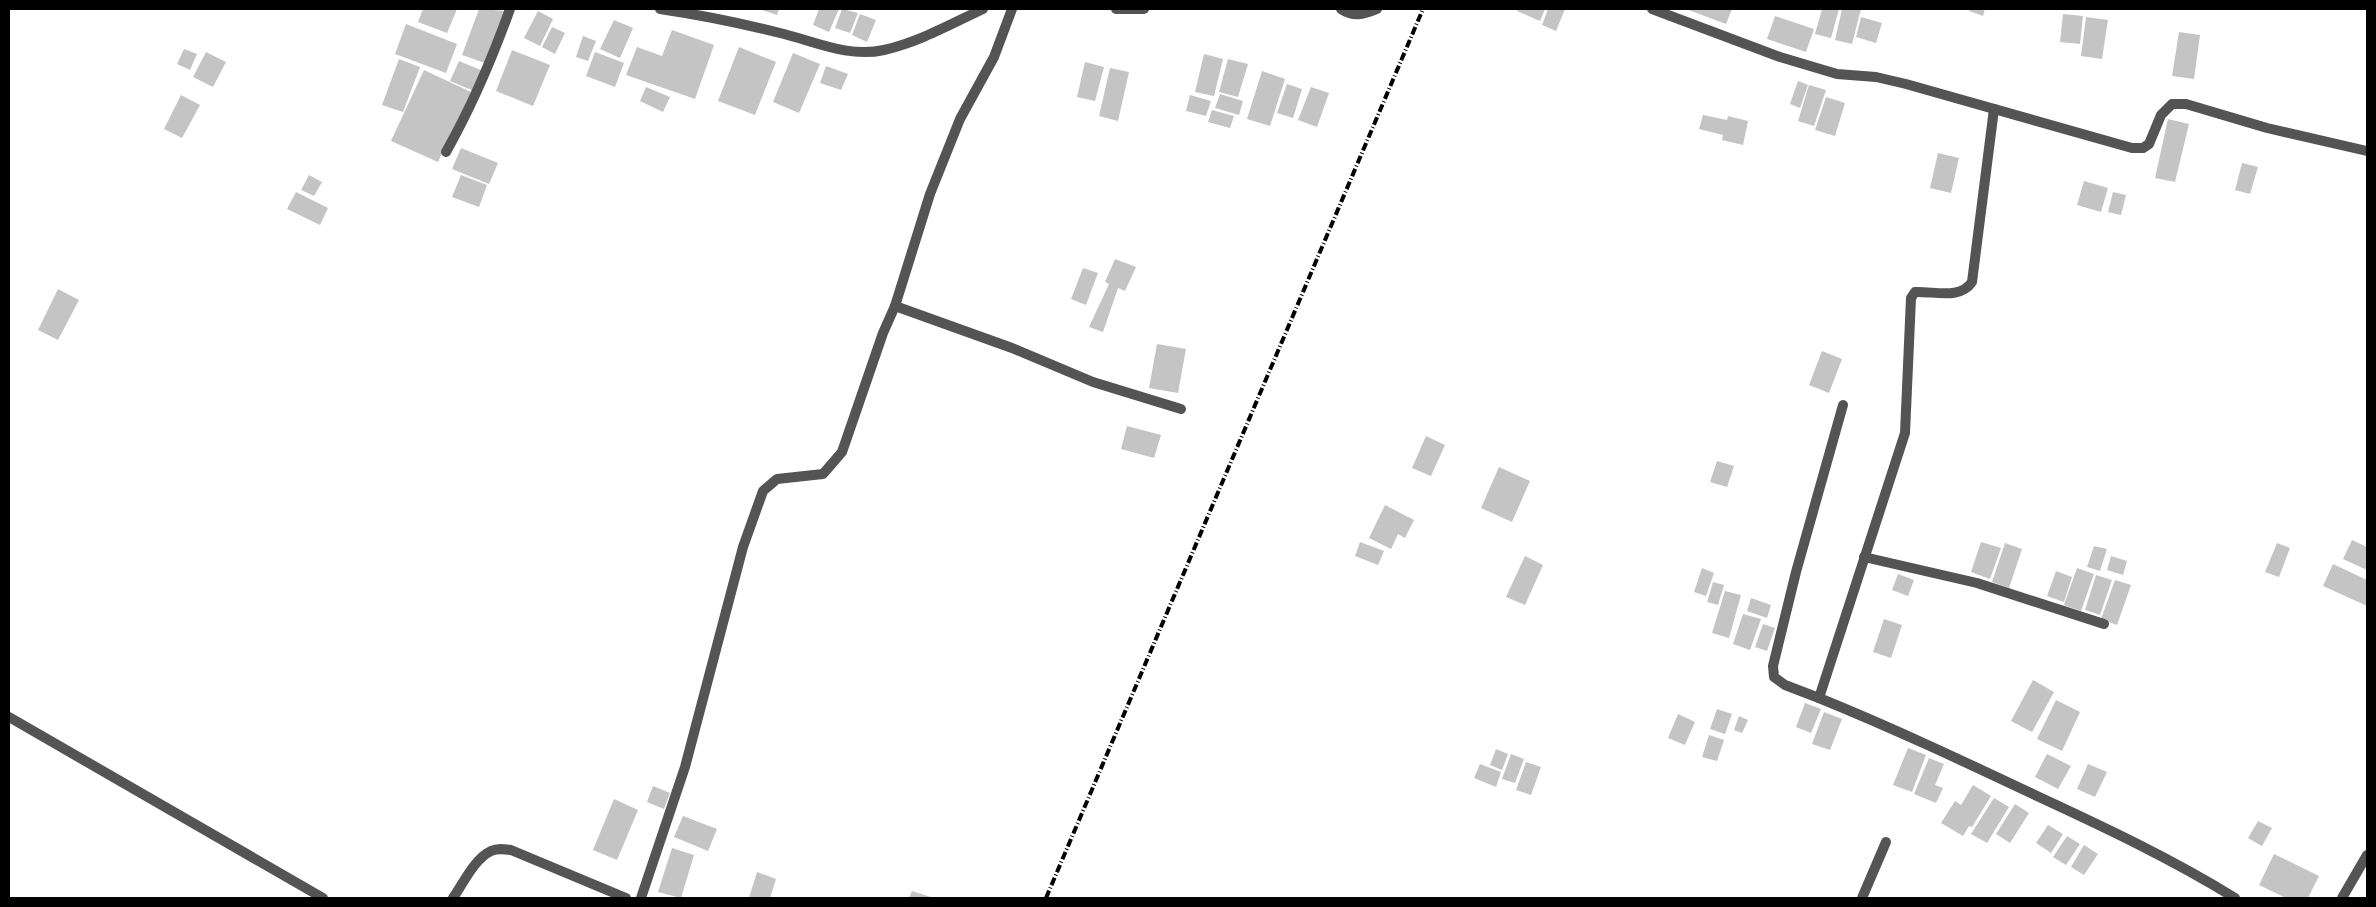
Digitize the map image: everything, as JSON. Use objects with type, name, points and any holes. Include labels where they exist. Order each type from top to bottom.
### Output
[{"type":"street","points":[[446,152],[468,113],[486,73],[510,9]]},
{"type":"street","points":[[660,9],[715,18],[791,36],[846,52],[883,50],[920,39],[982,9]]},
{"type":"street","points":[[641,898],[686,767],[743,547],[763,491],[777,479],[823,474],[842,452],[883,334],[895,306],[934,185],[960,119],[994,56],[1012,9]]},
{"type":"street","points":[[1116,9],[1144,9]]},
{"type":"street","points":[[1340,9],[1350,15],[1366,14],[1377,9]]},
{"type":"street","points":[[1652,9],[1780,57],[1837,74],[1876,77],[2132,148],[2143,148],[2149,144],[2161,115],[2172,104],[2186,104],[2267,128],[2367,152]]},
{"type":"street","points":[[1819,698],[1905,433],[1910,298],[1915,292],[1959,293],[1967,289],[1972,282],[1994,109]]},
{"type":"street","points":[[895,306],[1012,348],[1093,382],[1181,409]]},
{"type":"street","points":[[1843,405],[1796,572],[1773,666],[1774,677],[1785,685],[1896,730],[2096,824],[2213,884],[2235,898]]},
{"type":"street","points":[[1864,557],[1977,583],[2104,624]]},
{"type":"street","points":[[9,717],[323,898]]},
{"type":"street","points":[[1862,898],[1886,842]]},
{"type":"street","points":[[453,898],[477,863],[491,851],[500,849],[511,850],[626,898]]},
{"type":"street","points":[[2342,898],[2367,855]]},
{"type":"building","points":[[423,9],[457,9],[447,33],[418,22]]},
{"type":"building","points":[[479,9],[505,11],[485,63],[462,55]]},
{"type":"building","points":[[759,9],[779,9],[777,15]]},
{"type":"building","points":[[819,9],[839,9],[829,32],[813,25]]},
{"type":"building","points":[[842,9],[858,13],[850,33],[835,28]]},
{"type":"building","points":[[1519,9],[1545,9],[1540,21],[1517,11]]},
{"type":"building","points":[[1548,9],[1565,9],[1556,31],[1542,25]]},
{"type":"building","points":[[1686,9],[1732,9],[1726,24]]},
{"type":"building","points":[[1822,9],[1839,9],[1831,38],[1815,34]]},
{"type":"building","points":[[1842,9],[1861,9],[1852,44],[1835,40]]},
{"type":"building","points":[[1970,9],[1985,9],[1983,16],[1969,11]]},
{"type":"building","points":[[538,11],[553,19],[540,46],[524,38]]},
{"type":"building","points":[[860,14],[876,20],[867,42],[852,35]]},
{"type":"building","points":[[2063,14],[2083,16],[2080,44],[2060,42]]},
{"type":"building","points":[[1775,16],[1814,29],[1806,52],[1767,39]]},
{"type":"building","points":[[1861,17],[1882,23],[1876,43],[1856,37]]},
{"type":"building","points":[[2086,17],[2108,20],[2102,59],[2081,56]]},
{"type":"building","points":[[614,20],[633,28],[620,58],[600,49]]},
{"type":"building","points":[[406,24],[457,44],[446,73],[395,54]]},
{"type":"building","points":[[552,27],[565,33],[555,54],[542,47]]},
{"type":"building","points":[[672,30],[714,45],[695,99],[626,75],[637,47],[662,56]]},
{"type":"building","points":[[2179,32],[2200,35],[2194,79],[2172,76]]},
{"type":"building","points":[[583,36],[596,41],[588,61],[576,57]]},
{"type":"building","points":[[739,47],[776,62],[755,115],[718,101]]},
{"type":"building","points":[[184,49],[197,54],[190,70],[177,64]]},
{"type":"building","points":[[512,50],[550,65],[533,106],[496,91]]},
{"type":"building","points":[[206,52],[226,62],[213,87],[193,77]]},
{"type":"building","points":[[595,52],[624,63],[615,87],[586,76]]},
{"type":"building","points":[[793,53],[820,64],[799,113],[773,102]]},
{"type":"building","points":[[1204,54],[1223,59],[1214,96],[1195,92]]},
{"type":"building","points":[[399,59],[420,67],[403,112],[382,105]]},
{"type":"building","points":[[1228,59],[1248,64],[1238,97],[1219,92]]},
{"type":"building","points":[[459,61],[483,71],[474,91],[450,81]]},
{"type":"building","points":[[1085,62],[1104,67],[1095,101],[1077,97]]},
{"type":"building","points":[[826,66],[848,74],[841,90],[820,83]]},
{"type":"building","points":[[1110,68],[1129,72],[1118,121],[1099,116]]},
{"type":"building","points":[[424,70],[471,92],[438,162],[391,141]]},
{"type":"building","points":[[1262,71],[1285,79],[1270,126],[1247,119]]},
{"type":"building","points":[[1798,81],[1808,85],[1800,108],[1790,104]]},
{"type":"building","points":[[1287,84],[1302,89],[1293,118],[1277,113]]},
{"type":"building","points":[[1809,85],[1826,90],[1814,126],[1798,121]]},
{"type":"building","points":[[646,87],[670,97],[663,112],[640,101]]},
{"type":"building","points":[[1311,87],[1329,93],[1317,127],[1298,120]]},
{"type":"building","points":[[1220,94],[1243,101],[1239,115],[1215,108]]},
{"type":"building","points":[[181,95],[200,105],[182,138],[164,129]]},
{"type":"building","points":[[1190,95],[1211,101],[1206,116],[1186,111]]},
{"type":"building","points":[[1826,97],[1845,103],[1835,136],[1815,130]]},
{"type":"building","points":[[1212,110],[1234,116],[1230,128],[1208,122]]},
{"type":"building","points":[[1703,115],[1727,120],[1728,116],[1748,121],[1743,145],[1722,140],[1723,135],[1699,129]]},
{"type":"building","points":[[2168,119],[2189,124],[2175,182],[2155,178]]},
{"type":"building","points":[[461,148],[498,163],[489,184],[452,169]]},
{"type":"building","points":[[1938,153],[1959,158],[1951,193],[1930,188]]},
{"type":"building","points":[[2242,163],[2258,167],[2250,194],[2235,190]]},
{"type":"building","points":[[309,175],[322,182],[314,196],[301,190]]},
{"type":"building","points":[[461,175],[487,185],[479,207],[452,197]]},
{"type":"building","points":[[2084,181],[2108,188],[2101,212],[2077,205]]},
{"type":"building","points":[[296,192],[328,208],[320,225],[287,209]]},
{"type":"building","points":[[2113,192],[2126,195],[2121,215],[2108,212]]},
{"type":"building","points":[[1115,259],[1136,267],[1125,291],[1118,288],[1103,332],[1089,327],[1109,284],[1105,282]]},
{"type":"building","points":[[1083,268],[1098,273],[1086,305],[1071,299]]},
{"type":"building","points":[[58,289],[79,300],[58,340],[38,330]]},
{"type":"building","points":[[1157,344],[1186,349],[1178,393],[1149,388]]},
{"type":"building","points":[[1822,351],[1842,359],[1829,393],[1809,385]]},
{"type":"building","points":[[1127,426],[1161,435],[1154,458],[1121,449]]},
{"type":"building","points":[[1426,436],[1445,445],[1431,476],[1412,468]]},
{"type":"building","points":[[1717,461],[1734,466],[1727,487],[1710,482]]},
{"type":"building","points":[[1499,467],[1530,481],[1512,522],[1481,508]]},
{"type":"building","points":[[1385,505],[1414,520],[1405,538],[1398,534],[1391,549],[1369,538]]},
{"type":"building","points":[[2352,540],[2367,547],[2367,570],[2343,559]]},
{"type":"building","points":[[1360,542],[1384,551],[1378,565],[1355,556]]},
{"type":"building","points":[[1981,542],[2001,548],[1990,579],[1971,572]]},
{"type":"building","points":[[2005,543],[2022,549],[2009,588],[1992,582]]},
{"type":"building","points":[[2277,543],[2290,548],[2279,577],[2265,572]]},
{"type":"building","points":[[2094,546],[2107,549],[2100,571],[2087,567]]},
{"type":"building","points":[[1525,556],[1543,565],[1525,605],[1506,597]]},
{"type":"building","points":[[2111,556],[2127,561],[2123,575],[2107,570]]},
{"type":"building","points":[[2333,564],[2367,580],[2367,606],[2323,586]]},
{"type":"building","points":[[1702,568],[1714,573],[1706,596],[1694,592]]},
{"type":"building","points":[[2077,568],[2094,574],[2081,611],[2064,605]]},
{"type":"building","points":[[2056,571],[2072,577],[2064,602],[2047,596]]},
{"type":"building","points":[[1898,574],[1914,580],[1908,596],[1892,590]]},
{"type":"building","points":[[2096,575],[2112,580],[2100,615],[2085,610]]},
{"type":"building","points":[[2115,580],[2131,585],[2117,625],[2101,619]]},
{"type":"building","points":[[1713,582],[1724,585],[1718,605],[1707,602]]},
{"type":"building","points":[[1725,591],[1741,595],[1729,638],[1712,633]]},
{"type":"building","points":[[1751,598],[1771,605],[1767,618],[1747,611]]},
{"type":"building","points":[[1743,614],[1761,619],[1750,650],[1733,644]]},
{"type":"building","points":[[1884,619],[1902,625],[1891,658],[1873,652]]},
{"type":"building","points":[[1763,624],[1775,628],[1767,651],[1755,647]]},
{"type":"building","points":[[2033,680],[2054,692],[2032,732],[2011,721]]},
{"type":"building","points":[[2056,700],[2080,712],[2062,751],[2037,739]]},
{"type":"building","points":[[1805,703],[1821,709],[1811,733],[1796,727]]},
{"type":"building","points":[[1717,709],[1732,714],[1725,734],[1710,729]]},
{"type":"building","points":[[1824,712],[1842,719],[1830,750],[1812,744]]},
{"type":"building","points":[[1678,714],[1695,722],[1685,745],[1668,738]]},
{"type":"building","points":[[1739,716],[1748,720],[1742,733],[1734,730]]},
{"type":"building","points":[[1709,735],[1724,740],[1717,761],[1702,757]]},
{"type":"building","points":[[1908,748],[1926,755],[1912,792],[1893,785]]},
{"type":"building","points":[[1496,749],[1508,754],[1502,770],[1490,765]]},
{"type":"building","points":[[1511,754],[1524,759],[1515,783],[1502,779]]},
{"type":"building","points":[[2047,754],[2071,766],[2058,789],[2035,777]]},
{"type":"building","points":[[1929,758],[1944,764],[1935,785],[1943,788],[1936,803],[1914,794]]},
{"type":"building","points":[[1526,762],[1541,767],[1531,795],[1516,790]]},
{"type":"building","points":[[1480,764],[1501,772],[1496,787],[1474,778]]},
{"type":"building","points":[[2088,764],[2107,772],[2095,797],[2077,789]]},
{"type":"building","points":[[1973,785],[1991,796],[1972,827],[1969,826],[1963,836],[1941,823],[1955,801],[1961,805]]},
{"type":"building","points":[[653,786],[670,793],[664,809],[647,802]]},
{"type":"building","points":[[1994,798],[2009,807],[1987,843],[1971,834]]},
{"type":"building","points":[[614,799],[638,810],[617,860],[593,850]]},
{"type":"building","points":[[2015,804],[2029,813],[2010,843],[1996,834]]},
{"type":"building","points":[[683,816],[717,829],[708,851],[674,837]]},
{"type":"building","points":[[2258,821],[2272,828],[2262,846],[2248,838]]},
{"type":"building","points":[[2048,825],[2063,834],[2051,853],[2036,843]]},
{"type":"building","points":[[2067,836],[2080,844],[2066,865],[2053,857]]},
{"type":"building","points":[[2084,845],[2098,854],[2084,875],[2071,867]]},
{"type":"building","points":[[672,848],[694,855],[681,898],[658,892]]},
{"type":"building","points":[[2274,854],[2319,876],[2308,898],[2286,898],[2259,885]]},
{"type":"building","points":[[757,872],[776,879],[770,898],[749,898]]},
{"type":"building","points":[[912,891],[934,898],[909,898]]},
{"type":"railway","points":[[1046,898],[1423,9]]}]
